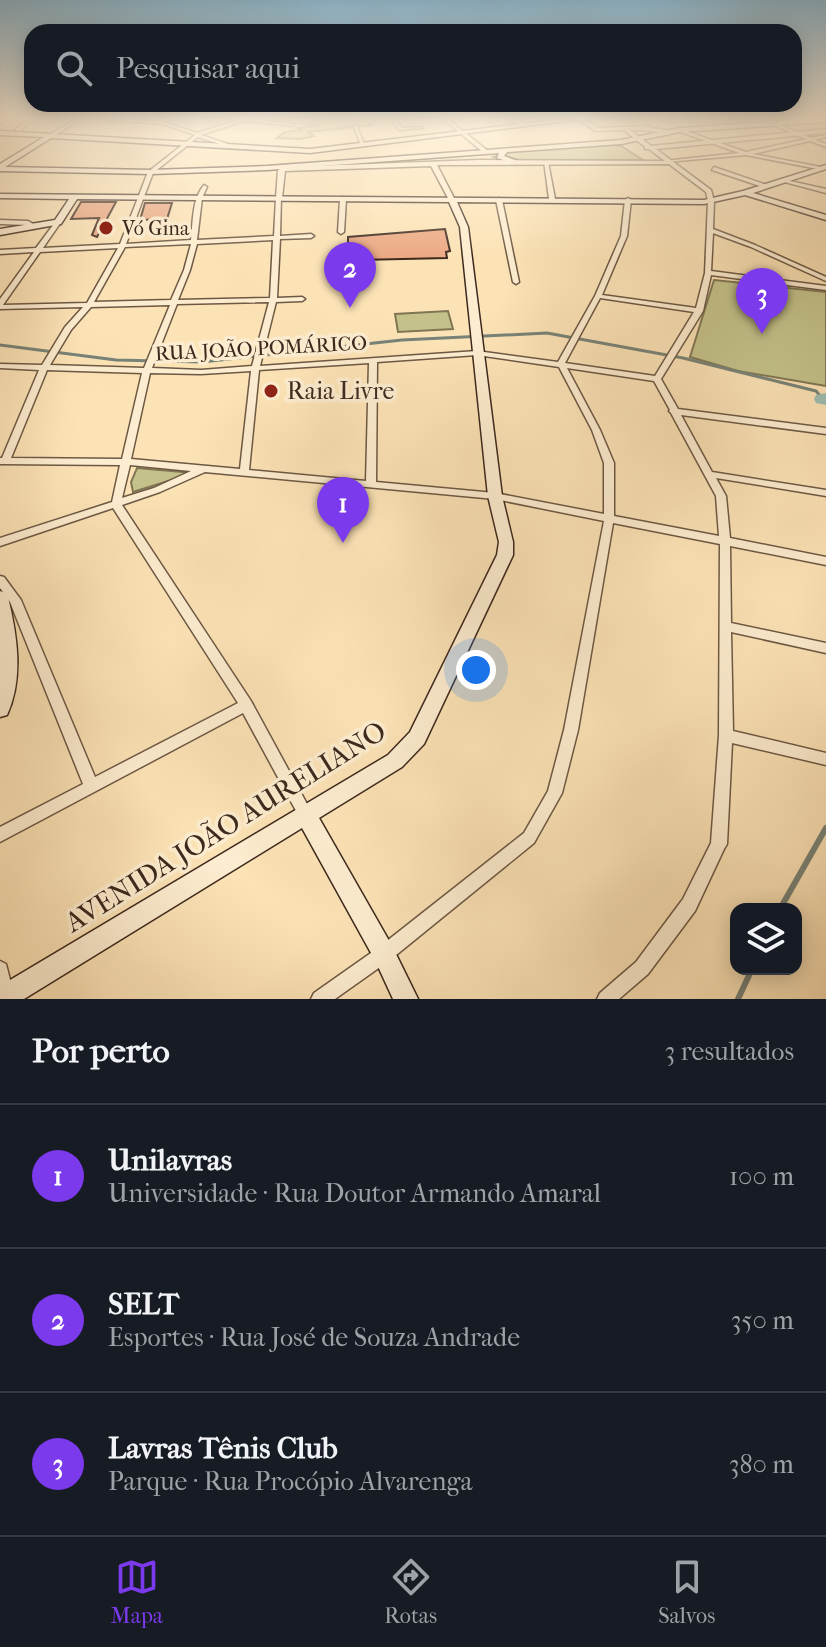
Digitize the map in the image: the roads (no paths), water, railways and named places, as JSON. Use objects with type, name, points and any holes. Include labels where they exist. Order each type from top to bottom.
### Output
[{"type":"main road","points":[[0,168],[151,172],[345,164]]},
{"type":"main road","points":[[267,168],[281,170]]},
{"type":"main road","points":[[0,196],[711,201],[824,169]]},
{"type":"main road","points":[[745,193],[826,218]]},
{"type":"main road","points":[[0,232],[58,222],[74,197]]},
{"type":"main road","name":"AVENIDA JOÃO AURELIANO","points":[[4,998],[395,761],[417,738],[505,555],[506,542],[495,496],[464,227],[452,200]]},
{"type":"main road","points":[[0,597],[11,644],[9,671],[0,709]]},
{"type":"main road","points":[[306,815],[406,999]]},
{"type":"street","points":[[161,164],[151,172],[122,247],[89,305],[68,329],[45,366],[3,461],[127,462],[495,496],[826,561]]},
{"type":"street","points":[[433,164],[452,200]]},
{"type":"street","points":[[244,474],[255,370],[273,300],[281,170],[442,164]]},
{"type":"street","points":[[546,164],[552,199]]},
{"type":"street","points":[[606,999],[642,968],[689,905],[719,844],[726,735],[725,541],[721,496],[657,379],[699,311],[708,273],[711,201],[709,191],[668,164]]},
{"type":"street","points":[[796,164],[824,169]]},
{"type":"street","points":[[714,169],[765,186]]},
{"type":"street","points":[[783,180],[826,191]]},
{"type":"street","points":[[204,187],[199,198],[194,243],[146,373],[116,504],[246,705],[306,815]]},
{"type":"street","points":[[341,232],[343,199]]},
{"type":"street","points":[[499,200],[516,282]]},
{"type":"street","points":[[320,999],[384,954],[529,838],[555,793],[571,730],[609,519],[609,463],[596,430],[561,364],[598,296],[624,236],[628,200]]},
{"type":"street","points":[[0,222],[34,226]]},
{"type":"street","points":[[0,305],[58,222]]},
{"type":"street","points":[[709,230],[826,279]]},
{"type":"street","points":[[0,252],[311,236]]},
{"type":"street","points":[[708,273],[826,288]]},
{"type":"street","points":[[0,286],[14,286]]},
{"type":"street","points":[[598,296],[699,311]]},
{"type":"street","points":[[0,305],[302,299]]},
{"type":"street","name":"RUA JOÃO POMÁRICO","points":[[0,366],[146,373],[255,370],[477,353],[657,379]]},
{"type":"street","points":[[371,485],[373,359]]},
{"type":"street","points":[[673,411],[826,431]]},
{"type":"street","points":[[0,542],[193,477],[204,469]]},
{"type":"street","points":[[708,474],[826,493]]},
{"type":"street","points":[[0,580],[15,600],[91,785]]},
{"type":"street","points":[[726,626],[826,648]]},
{"type":"street","points":[[0,835],[246,705]]},
{"type":"street","points":[[726,735],[826,759]]},
{"type":"street","points":[[0,970],[4,998]]},
{"type":"waterway","points":[[0,345],[116,360],[202,362],[402,340],[547,333],[683,358],[816,391],[823,399]]},
{"type":"waterway","points":[[783,903],[826,828]]},
{"type":"waterway","points":[[738,999],[749,975]]},
{"type":"place","name":"Vó Gina","points":[[106,228]]},
{"type":"place","name":"SELT","points":[[350,308]]},
{"type":"place","name":"Lavras Tênis Club","points":[[762,334]]},
{"type":"place","name":"Raia Livre","points":[[271,391]]},
{"type":"place","name":"Unilavras","points":[[343,543]]}]
